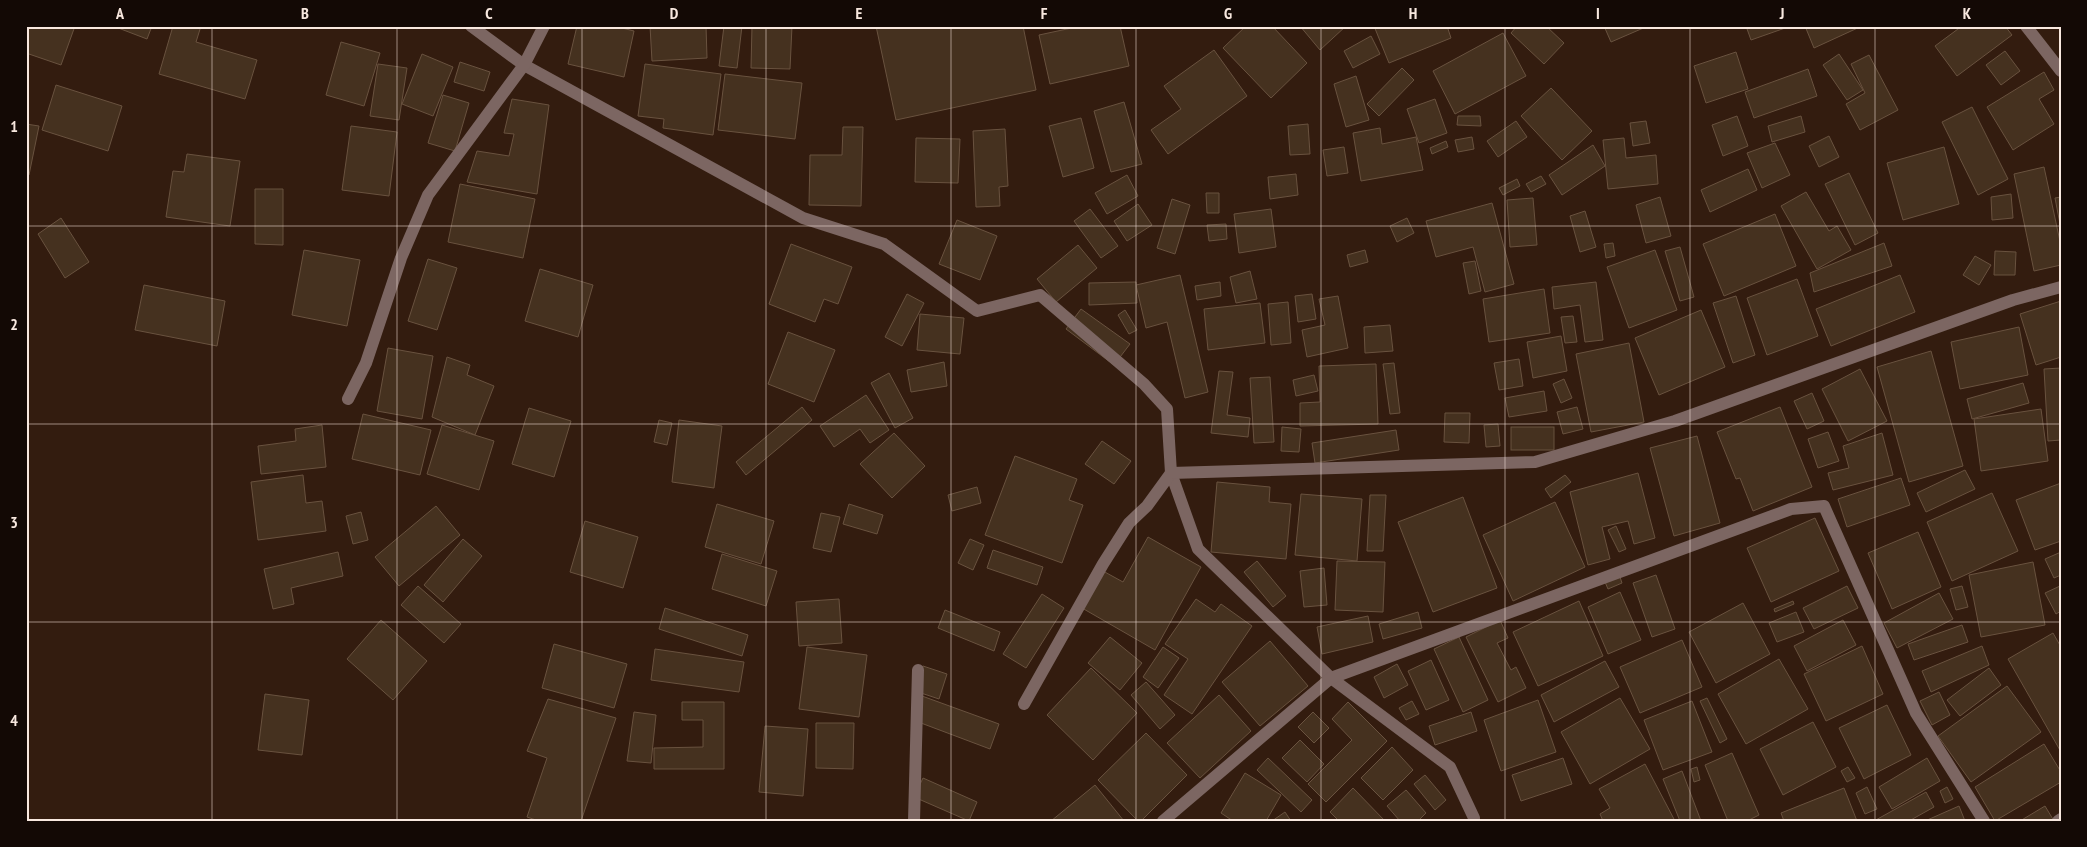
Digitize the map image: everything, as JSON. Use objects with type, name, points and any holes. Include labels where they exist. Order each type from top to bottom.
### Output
[{"type":"street","points":[[471,26],[524,65],[803,218],[884,244],[977,311],[1040,295],[1144,384],[1167,409],[1171,473],[1198,549],[1331,678],[1450,767],[1474,820]]},
{"type":"street","points":[[348,399],[366,363],[401,258],[428,195],[524,65],[544,26]]},
{"type":"street","points":[[2026,26],[2061,71]]},
{"type":"street","points":[[1171,473],[1535,462],[1675,421],[2013,300],[2061,287]]},
{"type":"street","points":[[1024,704],[1103,564],[1130,524],[1147,506],[1171,473]]},
{"type":"street","points":[[1162,821],[1331,678],[1792,509],[1824,506],[1916,713],[1984,821]]},
{"type":"street","points":[[914,821],[918,670]]},
{"type":"building","points":[[26,26],[75,26],[61,65],[26,53]]},
{"type":"building","points":[[113,26],[152,26],[147,39]]},
{"type":"building","points":[[173,26],[201,26],[196,42],[257,60],[245,99],[159,74]]},
{"type":"building","points":[[577,26],[614,26],[634,31],[624,77],[568,64]]},
{"type":"building","points":[[650,26],[706,26],[707,58],[652,61]]},
{"type":"building","points":[[724,26],[742,26],[737,68],[719,66]]},
{"type":"building","points":[[752,26],[792,26],[790,69],[751,68]]},
{"type":"building","points":[[876,26],[1023,26],[1036,90],[896,120]]},
{"type":"building","points":[[1081,26],[1120,26],[1129,66],[1050,84],[1039,35]]},
{"type":"building","points":[[1246,26],[1272,26],[1307,63],[1271,98],[1223,48]]},
{"type":"building","points":[[1300,26],[1346,26],[1320,50]]},
{"type":"building","points":[[1374,26],[1447,26],[1451,38],[1389,63]]},
{"type":"building","points":[[1517,26],[1546,26],[1564,43],[1544,64],[1511,33]]},
{"type":"building","points":[[1604,26],[1648,26],[1611,42]]},
{"type":"building","points":[[1746,26],[1788,26],[1788,27],[1751,40]]},
{"type":"building","points":[[1805,26],[1862,26],[1814,48]]},
{"type":"building","points":[[1962,26],[2005,26],[2012,35],[1957,76],[1935,46]]},
{"type":"building","points":[[1503,33],[1526,76],[1455,114],[1433,71]]},
{"type":"building","points":[[1371,36],[1380,54],[1353,68],[1344,51]]},
{"type":"building","points":[[341,42],[380,53],[364,106],[326,95]]},
{"type":"building","points":[[1214,50],[1247,96],[1168,154],[1151,130],[1181,109],[1164,86]]},
{"type":"building","points":[[2005,51],[2020,71],[2001,85],[1986,65]]},
{"type":"building","points":[[1736,52],[1748,89],[1706,103],[1694,66]]},
{"type":"building","points":[[422,54],[453,67],[433,116],[402,104]]},
{"type":"building","points":[[1839,54],[1863,90],[1847,100],[1823,65]]},
{"type":"building","points":[[1869,55],[1898,110],[1860,130],[1846,104],[1865,93],[1851,64]]},
{"type":"building","points":[[460,62],[490,72],[484,91],[454,82]]},
{"type":"building","points":[[378,64],[407,68],[399,120],[370,116]]},
{"type":"building","points":[[645,64],[721,74],[713,135],[663,128],[664,119],[638,116]]},
{"type":"building","points":[[1402,68],[1414,80],[1379,116],[1367,104]]},
{"type":"building","points":[[1808,69],[1817,96],[1754,118],[1745,92]]},
{"type":"building","points":[[2044,72],[2054,90],[2039,99],[2054,124],[2013,150],[1987,107]]},
{"type":"building","points":[[725,74],[802,83],[795,139],[718,130]]},
{"type":"building","points":[[1356,76],[1369,120],[1346,127],[1334,84]]},
{"type":"building","points":[[56,85],[122,106],[108,151],[42,130]]},
{"type":"building","points":[[1551,88],[1592,131],[1562,160],[1521,116]]},
{"type":"building","points":[[443,95],[469,103],[455,151],[428,143]]},
{"type":"building","points":[[512,99],[549,105],[537,194],[467,182],[477,151],[509,156],[514,134],[504,133]]},
{"type":"building","points":[[1435,99],[1447,133],[1419,143],[1407,109]]},
{"type":"building","points":[[1124,102],[1142,164],[1111,172],[1094,111]]},
{"type":"building","points":[[1972,107],[2008,179],[1978,195],[1942,122]]},
{"type":"building","points":[[1458,116],[1480,116],[1481,126],[1457,125]]},
{"type":"building","points":[[1737,116],[1748,146],[1723,156],[1712,125]]},
{"type":"building","points":[[1801,116],[1805,132],[1772,142],[1768,126]]},
{"type":"building","points":[[1081,118],[1094,168],[1063,177],[1049,126]]},
{"type":"building","points":[[1516,121],[1527,137],[1498,157],[1487,141]]},
{"type":"building","points":[[1646,121],[1650,143],[1633,146],[1630,123]]},
{"type":"building","points":[[26,124],[39,126],[29,175],[26,174]]},
{"type":"building","points":[[1308,124],[1310,154],[1290,155],[1288,126]]},
{"type":"building","points":[[351,126],[397,132],[389,196],[342,190]]},
{"type":"building","points":[[843,127],[863,127],[861,206],[809,205],[810,155],[842,155]]},
{"type":"building","points":[[1380,128],[1382,144],[1416,137],[1423,170],[1361,181],[1353,133]]},
{"type":"building","points":[[1005,129],[1008,186],[999,187],[1000,206],[976,207],[973,131]]},
{"type":"building","points":[[1829,136],[1839,157],[1819,167],[1809,146]]},
{"type":"building","points":[[1472,137],[1474,149],[1458,152],[1455,140]]},
{"type":"building","points":[[916,138],[960,139],[958,183],[915,182]]},
{"type":"building","points":[[1624,138],[1626,158],[1656,155],[1658,184],[1608,189],[1603,140]]},
{"type":"building","points":[[1446,141],[1448,147],[1432,154],[1430,148]]},
{"type":"building","points":[[1775,143],[1790,175],[1762,188],[1747,153]]},
{"type":"building","points":[[1593,145],[1605,166],[1562,195],[1549,175]]},
{"type":"building","points":[[1344,147],[1348,173],[1327,176],[1323,150]]},
{"type":"building","points":[[1944,147],[1959,204],[1903,220],[1887,163]]},
{"type":"building","points":[[187,154],[240,161],[230,226],[166,217],[173,171],[184,172]]},
{"type":"building","points":[[2044,167],[2061,246],[2061,265],[2034,271],[2014,174]]},
{"type":"building","points":[[1748,169],[1757,190],[1710,212],[1701,190]]},
{"type":"building","points":[[1849,173],[1878,233],[1855,245],[1825,184]]},
{"type":"building","points":[[1296,174],[1298,195],[1270,199],[1268,177]]},
{"type":"building","points":[[1127,175],[1138,196],[1107,214],[1095,193]]},
{"type":"building","points":[[1541,176],[1546,184],[1531,192],[1526,184]]},
{"type":"building","points":[[1517,179],[1520,186],[1503,195],[1499,188]]},
{"type":"building","points":[[460,184],[535,199],[523,258],[448,242]]},
{"type":"building","points":[[255,189],[283,189],[283,245],[255,244]]},
{"type":"building","points":[[1806,192],[1829,231],[1837,226],[1851,250],[1817,269],[1781,206]]},
{"type":"building","points":[[1206,193],[1219,193],[1219,213],[1207,213]]},
{"type":"building","points":[[2011,194],[2013,218],[1992,220],[1991,197]]},
{"type":"building","points":[[1660,197],[1671,236],[1646,243],[1636,205]]},
{"type":"building","points":[[2061,197],[2061,229],[2055,198]]},
{"type":"building","points":[[1533,198],[1537,245],[1510,247],[1507,200]]},
{"type":"building","points":[[1172,199],[1190,205],[1175,254],[1157,248]]},
{"type":"building","points":[[1492,203],[1514,284],[1485,292],[1473,247],[1436,257],[1426,221]]},
{"type":"building","points":[[1138,204],[1152,225],[1127,241],[1114,221]]},
{"type":"building","points":[[1090,209],[1118,246],[1101,258],[1074,221]]},
{"type":"building","points":[[1271,209],[1276,247],[1239,253],[1234,214]]},
{"type":"building","points":[[1585,211],[1596,247],[1580,252],[1570,216]]},
{"type":"building","points":[[1775,214],[1796,266],[1724,296],[1703,244]]},
{"type":"building","points":[[61,218],[89,262],[65,278],[38,234]]},
{"type":"building","points":[[1407,218],[1414,233],[1397,242],[1390,226]]},
{"type":"building","points":[[957,220],[997,236],[980,280],[939,264]]},
{"type":"building","points":[[1226,224],[1227,239],[1209,241],[1207,225]]},
{"type":"building","points":[[1613,243],[1615,256],[1606,258],[1604,244]]},
{"type":"building","points":[[1884,243],[1892,266],[1814,292],[1810,273]]},
{"type":"building","points":[[791,244],[852,267],[838,304],[824,299],[815,322],[769,304]]},
{"type":"building","points":[[1078,245],[1097,268],[1056,302],[1037,279]]},
{"type":"building","points":[[1680,247],[1694,297],[1680,301],[1665,251]]},
{"type":"building","points":[[304,250],[360,260],[347,326],[292,315]]},
{"type":"building","points":[[1365,250],[1368,262],[1350,267],[1347,255]]},
{"type":"building","points":[[1655,250],[1677,310],[1629,328],[1607,267]]},
{"type":"building","points":[[1995,251],[2016,252],[2015,275],[1994,275]]},
{"type":"building","points":[[1975,256],[1991,265],[1979,285],[1963,275]]},
{"type":"building","points":[[428,259],[457,268],[437,330],[408,321]]},
{"type":"building","points":[[1475,261],[1481,291],[1469,294],[1463,263]]},
{"type":"building","points":[[540,269],[593,285],[578,337],[525,321]]},
{"type":"building","points":[[1250,271],[1257,299],[1236,303],[1230,277]]},
{"type":"building","points":[[1180,275],[1208,392],[1185,398],[1167,322],[1146,328],[1136,285]]},
{"type":"building","points":[[1900,275],[1915,312],[1831,346],[1816,309]]},
{"type":"building","points":[[1797,279],[1818,336],[1767,355],[1747,298]]},
{"type":"building","points":[[1136,282],[1137,303],[1089,305],[1089,283]]},
{"type":"building","points":[[1220,282],[1221,296],[1197,300],[1195,286]]},
{"type":"building","points":[[1596,282],[1603,340],[1585,342],[1580,305],[1554,309],[1552,287]]},
{"type":"building","points":[[144,285],[225,301],[217,346],[135,330]]},
{"type":"building","points":[[1544,289],[1550,333],[1489,342],[1483,299]]},
{"type":"building","points":[[907,294],[924,303],[902,346],[885,337]]},
{"type":"building","points":[[1312,294],[1316,319],[1298,322],[1295,296]]},
{"type":"building","points":[[1338,296],[1348,348],[1307,357],[1302,330],[1325,325],[1319,299]]},
{"type":"building","points":[[1736,296],[1755,355],[1733,363],[1713,303]]},
{"type":"building","points":[[2061,301],[2061,357],[2036,365],[2020,314]]},
{"type":"building","points":[[1288,302],[1291,343],[1271,345],[1268,304]]},
{"type":"building","points":[[1260,303],[1265,343],[1208,350],[1204,309]]},
{"type":"building","points":[[1081,309],[1130,344],[1114,365],[1066,329]]},
{"type":"building","points":[[1125,310],[1137,330],[1129,334],[1118,315]]},
{"type":"building","points":[[1701,310],[1725,367],[1659,395],[1635,338]]},
{"type":"building","points":[[920,314],[964,318],[960,354],[917,350]]},
{"type":"building","points":[[1573,316],[1577,342],[1565,343],[1561,317]]},
{"type":"building","points":[[1390,325],[1393,351],[1365,353],[1364,327]]},
{"type":"building","points":[[2019,327],[2028,375],[1960,389],[1951,342]]},
{"type":"building","points":[[788,332],[835,350],[814,402],[768,384]]},
{"type":"building","points":[[1561,336],[1567,371],[1533,378],[1527,342]]},
{"type":"building","points":[[1629,343],[1644,422],[1591,432],[1576,354]]},
{"type":"building","points":[[388,348],[433,356],[422,419],[377,411]]},
{"type":"building","points":[[1931,351],[1963,466],[1909,482],[1877,367]]},
{"type":"building","points":[[447,357],[470,365],[467,375],[494,386],[475,435],[432,417]]},
{"type":"building","points":[[1519,359],[1523,386],[1499,390],[1494,363]]},
{"type":"building","points":[[944,362],[947,386],[911,392],[907,370]]},
{"type":"building","points":[[1394,363],[1400,413],[1390,414],[1383,364]]},
{"type":"building","points":[[1376,364],[1378,424],[1300,426],[1300,403],[1320,402],[1319,366]]},
{"type":"building","points":[[2061,368],[2061,440],[2048,441],[2044,369]]},
{"type":"building","points":[[1860,369],[1887,421],[1848,441],[1822,389]]},
{"type":"building","points":[[1219,371],[1233,372],[1227,415],[1250,418],[1248,437],[1211,433]]},
{"type":"building","points":[[889,373],[913,418],[895,428],[871,383]]},
{"type":"building","points":[[1314,375],[1318,391],[1296,396],[1293,380]]},
{"type":"building","points":[[1270,377],[1274,442],[1254,443],[1250,378]]},
{"type":"building","points":[[1564,379],[1572,398],[1561,403],[1553,384]]},
{"type":"building","points":[[2023,383],[2029,403],[1972,419],[1967,399]]},
{"type":"building","points":[[1544,391],[1547,411],[1509,417],[1505,398]]},
{"type":"building","points":[[1812,393],[1824,421],[1807,429],[1794,401]]},
{"type":"building","points":[[866,395],[889,430],[870,443],[860,429],[834,447],[820,426]]},
{"type":"building","points":[[802,407],[812,420],[746,475],[736,462]]},
{"type":"building","points":[[1577,407],[1583,429],[1563,434],[1557,412]]},
{"type":"building","points":[[1780,407],[1812,487],[1753,511],[1740,478],[1736,479],[1717,432]]},
{"type":"building","points":[[529,408],[571,421],[554,477],[512,464]]},
{"type":"building","points":[[2041,409],[2048,461],[1981,471],[1974,419]]},
{"type":"building","points":[[1445,413],[1470,413],[1469,443],[1444,442]]},
{"type":"building","points":[[363,414],[431,430],[420,475],[352,459]]},
{"type":"building","points":[[659,420],[672,423],[667,445],[654,442]]},
{"type":"building","points":[[679,420],[722,426],[714,488],[672,482]]},
{"type":"building","points":[[1498,424],[1500,446],[1486,447],[1484,425]]},
{"type":"building","points":[[322,425],[326,467],[261,474],[258,446],[296,441],[295,429]]},
{"type":"building","points":[[442,425],[494,441],[479,490],[427,474]]},
{"type":"building","points":[[1282,427],[1301,429],[1299,452],[1281,451]]},
{"type":"building","points":[[1511,427],[1554,427],[1554,450],[1511,450]]},
{"type":"building","points":[[1396,430],[1399,450],[1315,463],[1312,443]]},
{"type":"building","points":[[1828,432],[1839,461],[1818,468],[1808,439]]},
{"type":"building","points":[[894,433],[925,466],[892,498],[860,464]]},
{"type":"building","points":[[1882,433],[1893,475],[1833,490],[1828,473],[1849,468],[1843,446]]},
{"type":"building","points":[[1697,436],[1720,523],[1674,536],[1650,448]]},
{"type":"building","points":[[1102,441],[1131,461],[1114,484],[1085,464]]},
{"type":"building","points":[[1015,456],[1077,479],[1069,500],[1083,505],[1062,563],[985,535]]},
{"type":"building","points":[[1965,470],[1975,489],[1926,512],[1917,493]]},
{"type":"building","points":[[1638,473],[1655,538],[1634,544],[1628,521],[1602,527],[1610,559],[1588,565],[1570,492]]},
{"type":"building","points":[[303,475],[306,503],[322,501],[326,531],[258,540],[251,482]]},
{"type":"building","points":[[1565,475],[1571,482],[1551,498],[1545,489]]},
{"type":"building","points":[[1901,478],[1910,505],[1847,527],[1838,499]]},
{"type":"building","points":[[1217,482],[1270,487],[1269,502],[1291,504],[1286,559],[1211,552]]},
{"type":"building","points":[[2061,483],[2061,541],[2035,550],[2016,500]]},
{"type":"building","points":[[977,487],[981,503],[952,511],[948,495]]},
{"type":"building","points":[[1992,493],[2018,551],[1952,581],[1927,522]]},
{"type":"building","points":[[1301,494],[1362,499],[1357,561],[1295,555]]},
{"type":"building","points":[[1370,495],[1386,495],[1383,551],[1367,551]]},
{"type":"building","points":[[1463,497],[1497,588],[1433,612],[1398,522]]},
{"type":"building","points":[[1555,502],[1585,567],[1513,601],[1483,535]]},
{"type":"building","points":[[717,504],[774,521],[761,564],[705,547]]},
{"type":"building","points":[[849,504],[883,515],[877,534],[843,524]]},
{"type":"building","points":[[436,506],[460,535],[399,586],[375,557]]},
{"type":"building","points":[[361,512],[368,540],[353,544],[346,516]]},
{"type":"building","points":[[821,513],[840,517],[831,552],[813,548]]},
{"type":"building","points":[[1815,518],[1839,571],[1771,602],[1747,548]]},
{"type":"building","points":[[585,521],[638,537],[623,588],[570,572]]},
{"type":"building","points":[[1616,526],[1626,549],[1619,552],[1608,530]]},
{"type":"building","points":[[1918,532],[1941,587],[1892,609],[1868,553]]},
{"type":"building","points":[[1148,537],[1201,567],[1155,650],[1082,608],[1103,571],[1123,582]]},
{"type":"building","points":[[463,539],[482,556],[443,602],[424,585]]},
{"type":"building","points":[[970,539],[984,545],[973,570],[958,563]]},
{"type":"building","points":[[993,550],[1043,567],[1037,585],[987,568]]},
{"type":"building","points":[[338,552],[343,576],[291,588],[294,604],[273,609],[264,569]]},
{"type":"building","points":[[2061,552],[2061,575],[2054,578],[2045,559]]},
{"type":"building","points":[[722,554],[777,571],[766,606],[712,589]]},
{"type":"building","points":[[1257,561],[1286,596],[1273,607],[1244,572]]},
{"type":"building","points":[[1337,561],[1385,562],[1383,612],[1335,610]]},
{"type":"building","points":[[2033,562],[2045,625],[1981,637],[1969,575]]},
{"type":"building","points":[[1324,568],[1327,605],[1304,607],[1300,571]]},
{"type":"building","points":[[1656,575],[1675,629],[1652,637],[1633,583]]},
{"type":"building","points":[[1620,577],[1622,583],[1608,589],[1605,582]]},
{"type":"building","points":[[418,586],[461,624],[444,643],[401,605]]},
{"type":"building","points":[[1847,586],[1858,608],[1814,629],[1803,608]]},
{"type":"building","points":[[1962,586],[1968,607],[1956,610],[1950,589]]},
{"type":"building","points":[[2060,586],[2061,611],[2056,614],[2045,593]]},
{"type":"building","points":[[1620,592],[1641,640],[1608,654],[1588,607]]},
{"type":"building","points":[[1939,593],[1953,619],[1897,648],[1884,623]]},
{"type":"building","points":[[1042,594],[1064,608],[1026,668],[1003,654]]},
{"type":"building","points":[[839,599],[842,643],[799,646],[796,602]]},
{"type":"building","points":[[1196,599],[1215,612],[1221,604],[1252,626],[1192,714],[1164,695],[1188,659],[1165,644]]},
{"type":"building","points":[[1579,601],[1603,656],[1538,686],[1513,632]]},
{"type":"building","points":[[1793,601],[1794,604],[1775,612],[1774,609]]},
{"type":"building","points":[[1743,603],[1770,654],[1716,683],[1689,632]]},
{"type":"building","points":[[665,608],[748,635],[742,656],[659,629]]},
{"type":"building","points":[[945,610],[1000,632],[994,651],[938,628]]},
{"type":"building","points":[[1418,612],[1422,628],[1383,639],[1379,624]]},
{"type":"building","points":[[1796,612],[1804,632],[1777,642],[1769,623]]},
{"type":"building","points":[[1368,616],[1373,642],[1322,654],[1317,627]]},
{"type":"building","points":[[381,620],[427,661],[393,700],[347,659]]},
{"type":"building","points":[[1500,620],[1508,638],[1497,643],[1511,670],[1516,667],[1526,688],[1498,702],[1466,637]]},
{"type":"building","points":[[1843,620],[1856,645],[1807,671],[1794,646]]},
{"type":"building","points":[[1962,625],[1968,642],[1914,660],[1908,644]]},
{"type":"building","points":[[2053,633],[2061,647],[2061,752],[2008,659]]},
{"type":"building","points":[[1110,637],[1142,663],[1120,690],[1088,663]]},
{"type":"building","points":[[1459,637],[1488,700],[1463,712],[1434,649]]},
{"type":"building","points":[[1682,640],[1702,687],[1640,713],[1620,667]]},
{"type":"building","points":[[1270,641],[1308,686],[1260,726],[1222,682]]},
{"type":"building","points":[[554,644],[627,664],[614,708],[542,688]]},
{"type":"building","points":[[1862,646],[1883,694],[1826,721],[1804,674]]},
{"type":"building","points":[[1982,646],[1989,665],[1931,692],[1922,671]]},
{"type":"building","points":[[807,647],[867,655],[859,717],[799,709]]},
{"type":"building","points":[[1163,647],[1179,658],[1158,688],[1143,677]]},
{"type":"building","points":[[655,649],[744,662],[739,692],[651,680]]},
{"type":"building","points":[[1779,659],[1808,709],[1746,744],[1718,694]]},
{"type":"building","points":[[1431,660],[1449,700],[1426,710],[1408,671]]},
{"type":"building","points":[[1605,661],[1619,687],[1554,722],[1541,695]]},
{"type":"building","points":[[1397,664],[1408,685],[1384,698],[1374,677]]},
{"type":"building","points":[[923,666],[947,674],[939,699],[915,691]]},
{"type":"building","points":[[1091,668],[1137,713],[1093,760],[1047,715]]},
{"type":"building","points":[[1989,668],[2001,685],[1960,716],[1947,700]]},
{"type":"building","points":[[1146,682],[1175,715],[1160,729],[1131,695]]},
{"type":"building","points":[[2007,686],[2041,732],[1971,782],[1938,736]]},
{"type":"building","points":[[1939,692],[1950,715],[1932,725],[1920,701]]},
{"type":"building","points":[[265,694],[309,700],[302,755],[258,750]]},
{"type":"building","points":[[1219,695],[1251,731],[1200,778],[1167,743]]},
{"type":"building","points":[[922,696],[999,724],[990,749],[913,720]]},
{"type":"building","points":[[1620,698],[1650,749],[1590,784],[1561,732]]},
{"type":"building","points":[[1707,698],[1727,739],[1720,743],[1700,701]]},
{"type":"building","points":[[548,699],[616,718],[581,821],[539,821],[527,817],[547,758],[527,751]]},
{"type":"building","points":[[1538,700],[1556,752],[1501,771],[1484,720]]},
{"type":"building","points":[[1412,701],[1419,714],[1406,720],[1399,708]]},
{"type":"building","points":[[1692,701],[1712,752],[1663,770],[1644,720]]},
{"type":"building","points":[[682,702],[724,702],[724,769],[654,769],[654,748],[703,747],[703,720],[682,720]]},
{"type":"building","points":[[1348,702],[1387,741],[1326,802],[1308,784],[1352,740],[1332,719]]},
{"type":"building","points":[[1887,705],[1911,755],[1864,779],[1839,728]]},
{"type":"building","points":[[634,712],[656,715],[651,763],[627,761]]},
{"type":"building","points":[[1313,712],[1329,728],[1314,743],[1298,727]]},
{"type":"building","points":[[1471,712],[1477,731],[1435,745],[1429,726]]},
{"type":"building","points":[[1813,722],[1836,767],[1783,795],[1760,749]]},
{"type":"building","points":[[816,723],[854,723],[853,769],[816,768]]},
{"type":"building","points":[[765,726],[808,729],[803,796],[759,792]]},
{"type":"building","points":[[1146,733],[1187,775],[1141,821],[1138,821],[1098,780]]},
{"type":"building","points":[[1300,740],[1324,764],[1307,782],[1282,758]]},
{"type":"building","points":[[2044,744],[2061,772],[2061,782],[1995,821],[1975,787]]},
{"type":"building","points":[[1392,747],[1413,770],[1383,800],[1361,778]]},
{"type":"building","points":[[1732,753],[1759,815],[1747,821],[1728,821],[1705,765]]},
{"type":"building","points":[[1268,758],[1312,800],[1301,812],[1257,770]]},
{"type":"building","points":[[1563,758],[1572,784],[1521,801],[1512,775]]},
{"type":"building","points":[[1927,758],[1940,781],[1892,809],[1879,787]]},
{"type":"building","points":[[1645,764],[1675,821],[1603,821],[1600,814],[1610,808],[1599,789]]},
{"type":"building","points":[[1697,767],[1700,780],[1694,782],[1691,769]]},
{"type":"building","points":[[1848,767],[1855,778],[1847,782],[1841,771]]},
{"type":"building","points":[[1682,771],[1701,821],[1680,821],[1663,779]]},
{"type":"building","points":[[1245,773],[1281,795],[1266,821],[1233,821],[1221,813]]},
{"type":"building","points":[[1425,775],[1446,800],[1435,810],[1414,784]]},
{"type":"building","points":[[923,778],[977,802],[969,821],[914,797]]},
{"type":"building","points":[[1095,785],[1124,821],[1051,821]]},
{"type":"building","points":[[1867,787],[1877,809],[1865,814],[1856,793]]},
{"type":"building","points":[[1947,787],[1953,799],[1945,803],[1940,791]]},
{"type":"building","points":[[1353,788],[1385,821],[1339,821],[1330,812]]},
{"type":"building","points":[[1844,788],[1857,821],[1784,821],[1781,813]]},
{"type":"building","points":[[1406,790],[1426,813],[1418,821],[1400,821],[1387,806]]},
{"type":"building","points":[[1926,792],[1934,807],[1909,821],[1874,821]]},
{"type":"building","points":[[1959,806],[1965,821],[1925,821]]},
{"type":"building","points":[[2045,806],[2054,821],[2020,821]]},
{"type":"building","points":[[1285,812],[1291,821],[1272,821]]}]
